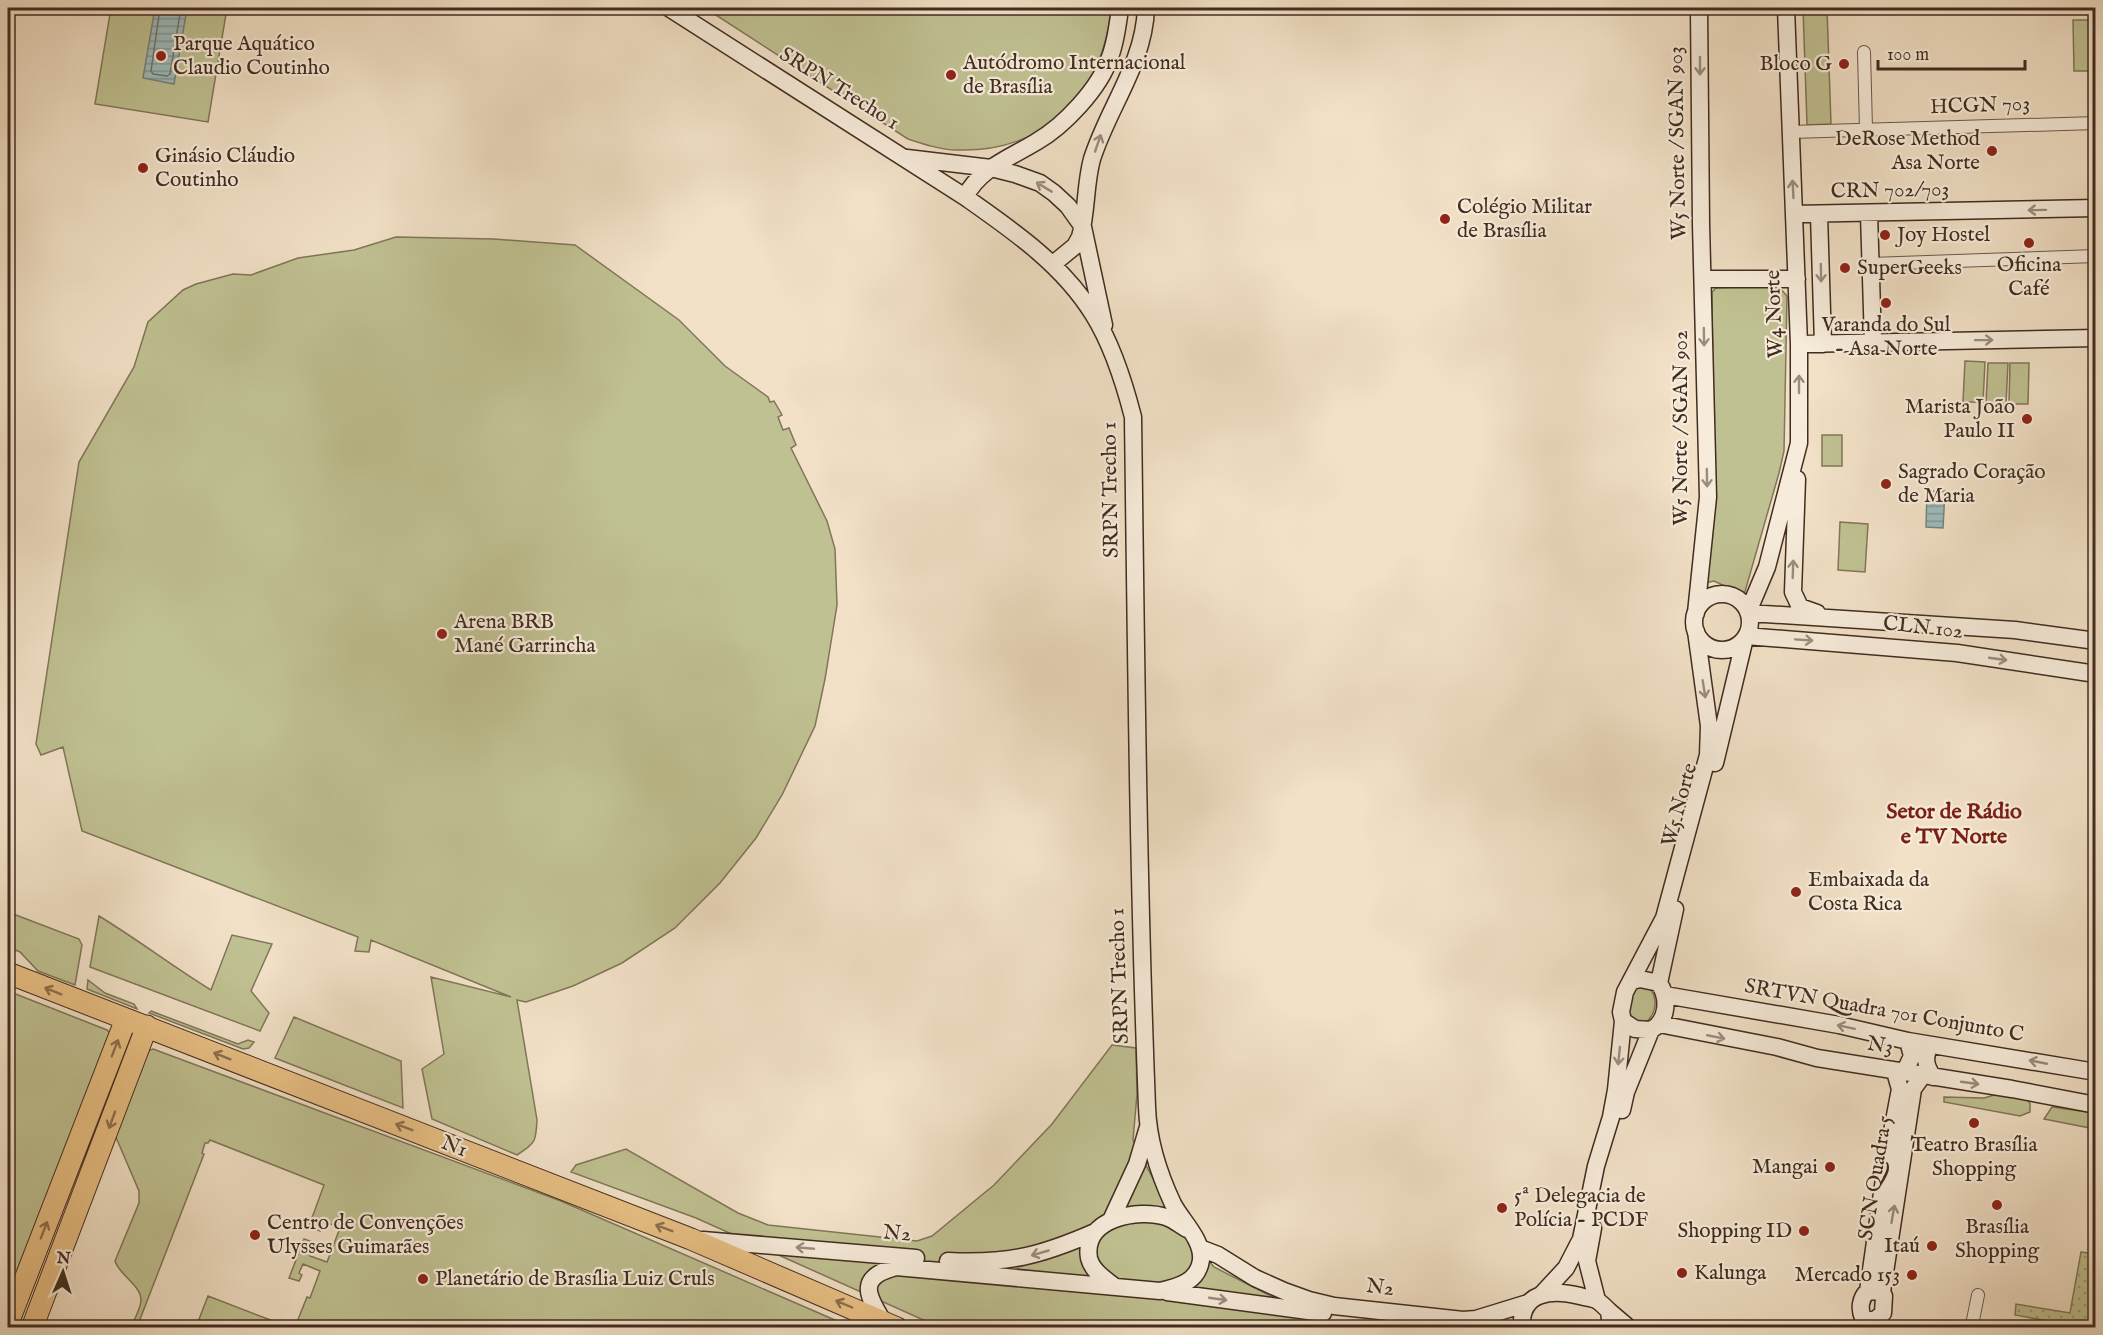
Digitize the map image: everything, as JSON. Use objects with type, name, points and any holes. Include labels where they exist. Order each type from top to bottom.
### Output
[{"type":"highway","name":"N1","points":[[8,973],[691,1239],[890,1324]]},
{"type":"highway","points":[[8,1323],[126,1019]]},
{"type":"highway","points":[[32,1328],[147,1026]]},
{"type":"highway","points":[[100,1084],[122,1092]]},
{"type":"main road","name":"SRPN Trecho 1","points":[[669,8],[1006,225],[1053,264],[1094,314],[1107,341],[1133,417],[1140,910],[1148,1126],[1161,1174],[1174,1205],[1190,1231]]},
{"type":"main road","points":[[965,197],[975,181],[991,168],[1038,141],[1066,119],[1094,87],[1110,59],[1118,29],[1120,8]]},
{"type":"main road","points":[[1053,264],[1075,246],[1083,227],[1091,162],[1100,136],[1139,53],[1146,25],[1146,8]]},
{"type":"main road","name":"W5 Norte / SGAN 903","points":[[1699,8],[1703,279]]},
{"type":"main road","name":"W4 Norte","points":[[1748,612],[1767,567],[1799,442],[1799,344],[1786,8]]},
{"type":"main road","points":[[966,165],[1014,154]]},
{"type":"main road","points":[[904,158],[991,168],[1040,183],[1054,193],[1068,206],[1083,227],[1107,341]]},
{"type":"main road","points":[[1087,200],[1089,255]]},
{"type":"main road","name":"CRN 702/703","points":[[1794,214],[2096,208]]},
{"type":"main road","points":[[1869,214],[1873,342]]},
{"type":"main road","points":[[1819,215],[1823,344]]},
{"type":"main road","points":[[1703,279],[1797,279]]},
{"type":"main road","name":"W5 Norte / SGAN 902","points":[[1696,614],[1708,497],[1703,279]]},
{"type":"main road","points":[[1799,344],[2096,338]]},
{"type":"main road","points":[[1799,442],[1793,592],[1800,607],[1838,618]]},
{"type":"main road","points":[[1522,1328],[1523,1310],[1566,1268],[1581,1239],[1596,1166],[1611,1117],[1616,1090],[1623,1021],[1622,1003],[1625,992],[1664,918],[1708,755],[1709,726],[1696,631],[1696,614],[1708,597],[1720,594],[1732,595],[1742,602],[1748,612],[1749,629],[1745,637],[1732,647],[1715,648],[1700,639],[1696,631]]},
{"type":"main road","name":"CLN 102","points":[[1748,612],[2015,630],[2096,641]]},
{"type":"main road","points":[[1872,645],[1873,619]]},
{"type":"main road","name":"CLN 102","points":[[1745,637],[1957,653],[2096,674]]},
{"type":"main road","name":"W5 Norte","points":[[1662,989],[1673,915],[1711,780],[1745,637]]},
{"type":"main road","points":[[1606,1313],[1587,1261],[1598,1199],[1626,1092],[1655,1027],[1664,1014],[1662,989],[1654,980],[1632,981]]},
{"type":"main road","name":"SRTVN Quadra 701 Conjunto C","points":[[1662,989],[1908,1041],[2096,1072]]},
{"type":"main road","points":[[1623,1021],[1635,1029],[1655,1027]]},
{"type":"main road","name":"N3","points":[[1655,1027],[1777,1047],[1817,1058],[2012,1089],[2096,1105]]},
{"type":"main road","points":[[1868,1323],[1880,1317],[1882,1313],[1884,1296],[1875,1292],[1887,1158],[1900,1089],[1900,1072],[1912,1056],[1908,1041]]},
{"type":"main road","points":[[1928,1076],[1925,1058],[1930,1045]]},
{"type":"main road","name":"SCN Quadra 5","points":[[1875,1292],[1913,1089],[1928,1076]]},
{"type":"main road","name":"SRPN Trecho 1","points":[[1112,1218],[1137,1164],[1148,1126]]},
{"type":"main road","points":[[1146,1213],[1168,1217],[1190,1231],[1200,1248],[1201,1261],[1196,1274],[1188,1282],[1160,1291],[1114,1286],[1097,1272],[1089,1259],[1090,1242],[1095,1233],[1112,1218],[1146,1213]]},
{"type":"main road","name":"N2","points":[[691,1239],[977,1262],[1005,1261],[1035,1255],[1095,1233]]},
{"type":"main road","name":"N2","points":[[1200,1248],[1284,1292],[1334,1306],[1462,1320],[1476,1319],[1534,1299]]},
{"type":"main road","name":"N2","points":[[890,1324],[871,1302],[868,1290],[871,1278],[881,1271],[896,1267],[1114,1286]]},
{"type":"main road","name":"N2","points":[[1160,1291],[1434,1328]]},
{"type":"main road","points":[[1534,1299],[1557,1292],[1606,1313],[1629,1328]]},
{"type":"street","points":[[1864,52],[1866,129]]},
{"type":"street","name":"HCGN 703","points":[[1790,132],[2096,123]]},
{"type":"street","points":[[1871,264],[2096,256]]},
{"type":"street","points":[[1973,1320],[1978,1295]]},
{"type":"green space","name":"Parque Aquático Claudio Coutinho","points":[[111,8],[227,8],[208,122],[95,104]]},
{"type":"green space","name":"Autódromo Internacional de Brasília","points":[[705,8],[1111,8],[1106,39],[1096,66],[1082,91],[1064,112],[1043,129],[1017,141],[989,148],[957,150],[938,148],[908,139]]},
{"type":"green space","points":[[1803,8],[1827,8],[1831,124],[1807,125]]},
{"type":"green space","points":[[2073,20],[2095,20],[2095,71],[2074,71]]},
{"type":"green space","name":"Arena BRB Mané Garrincha","points":[[396,237],[494,239],[575,245],[679,320],[725,366],[768,397],[770,402],[774,401],[782,415],[778,417],[783,430],[789,428],[796,445],[791,448],[827,521],[835,549],[837,605],[815,726],[782,795],[756,838],[720,883],[675,928],[622,963],[573,986],[526,1002],[517,1000],[537,1120],[534,1141],[517,1155],[432,1119],[422,1069],[444,1054],[431,977],[511,997],[371,940],[369,952],[355,951],[358,937],[82,831],[63,747],[41,755],[36,744],[79,462],[134,367],[148,322],[183,290],[196,284],[233,274],[251,275],[298,258],[354,250]]},
{"type":"green space","points":[[1777,285],[1787,296],[1784,451],[1744,595],[1714,581],[1700,584],[1714,496],[1712,292],[1716,288]]},
{"type":"green space","points":[[1965,361],[1985,362],[1983,402],[1963,402]]},
{"type":"green space","points":[[1988,363],[2008,363],[2006,404],[1986,403]]},
{"type":"green space","points":[[2010,363],[2029,363],[2028,404],[2009,404]]},
{"type":"green space","points":[[1822,435],[1842,435],[1842,466],[1822,466]]},
{"type":"green space","points":[[1840,522],[1868,524],[1865,572],[1838,570]]},
{"type":"green space","points":[[8,912],[79,939],[82,945],[75,985],[38,971],[20,952],[8,947]]},
{"type":"green space","points":[[99,916],[211,990],[232,935],[272,944],[251,991],[269,1013],[260,1031],[90,967]]},
{"type":"green space","points":[[88,980],[105,993],[134,1004],[137,1009],[87,989]]},
{"type":"green space","points":[[1640,985],[1648,986],[1655,1003],[1649,1020],[1638,1027],[1625,1015],[1630,992]]},
{"type":"green space","points":[[8,991],[107,1030],[111,1034],[8,1311]]},
{"type":"green space","points":[[151,1011],[238,1044],[248,1040],[254,1042],[249,1048],[243,1049],[149,1013]]},
{"type":"green space","points":[[294,1017],[401,1061],[403,1108],[275,1058]]},
{"type":"green space","points":[[1112,1045],[1136,1048],[1137,1094],[1133,1140],[1174,1219],[1214,1267],[1331,1327],[939,1327],[696,1218],[571,1172],[576,1165],[626,1149],[738,1213],[768,1225],[917,1241],[932,1236],[994,1185],[1052,1124]]},
{"type":"green space","points":[[153,1049],[561,1201],[851,1327],[311,1327],[297,1322],[307,1297],[310,1298],[320,1271],[303,1264],[299,1273],[302,1275],[299,1281],[289,1278],[304,1239],[315,1243],[310,1256],[327,1262],[340,1228],[323,1221],[320,1231],[309,1226],[324,1185],[210,1140],[205,1143],[202,1153],[204,1154],[137,1327],[131,1327],[140,1307],[140,1295],[115,1261],[139,1203],[139,1191],[115,1135],[145,1052]]},
{"type":"green space","points":[[2001,1093],[2024,1097],[2030,1103],[2030,1112],[2020,1116],[1944,1102],[1944,1097],[1984,1098]]},
{"type":"green space","points":[[2052,1107],[2095,1113],[2095,1129],[2044,1119]]},
{"type":"green space","points":[[2081,1252],[2095,1254],[2095,1327],[2077,1327],[2015,1315],[2016,1304],[2070,1313]]},
{"type":"green space","points":[[208,1296],[273,1321],[270,1327],[196,1327]]},
{"type":"water","points":[[155,8],[187,9],[174,84],[143,78]]},
{"type":"water","points":[[1927,491],[1945,491],[1943,528],[1926,527]]},
{"type":"place","name":"Parque Aquático Claudio Coutinho","points":[[161,56]]},
{"type":"place","name":"Bloco G","points":[[1844,64]]},
{"type":"place","name":"Autódromo Internacional de Brasília","points":[[951,75]]},
{"type":"place","name":"DeRose Method Asa Norte","points":[[1992,151]]},
{"type":"place","name":"Ginásio Cláudio Coutinho","points":[[143,168]]},
{"type":"place","name":"Colégio Militar de Brasília","points":[[1445,219]]},
{"type":"place","name":"Joy Hostel","points":[[1885,235]]},
{"type":"place","name":"Oficina Café","points":[[2029,243]]},
{"type":"place","name":"SuperGeeks","points":[[1845,268]]},
{"type":"place","name":"Varanda do Sul - Asa Norte","points":[[1886,303]]},
{"type":"place","name":"Marista João Paulo II","points":[[2027,419]]},
{"type":"place","name":"Sagrado Coração de Maria","points":[[1886,484]]},
{"type":"place","name":"Arena BRB Mané Garrincha","points":[[442,634]]},
{"type":"place","name":"Embaixada da Costa Rica","points":[[1796,892]]},
{"type":"place","name":"Teatro Brasília Shopping","points":[[1974,1123]]},
{"type":"place","name":"Mangai","points":[[1830,1167]]},
{"type":"place","name":"Brasília Shopping","points":[[1997,1205]]},
{"type":"place","name":"5ª Delegacia de Polícia - PCDF","points":[[1502,1208]]},
{"type":"place","name":"Shopping ID","points":[[1804,1231]]},
{"type":"place","name":"Centro de Convenções Ulysses Guimarães","points":[[255,1235]]},
{"type":"place","name":"Itaú","points":[[1932,1246]]},
{"type":"place","name":"Kalunga","points":[[1682,1273]]},
{"type":"place","name":"Mercado 153","points":[[1912,1275]]},
{"type":"place","name":"Planetário de Brasília Luiz Cruls","points":[[423,1279]]},
{"type":"district","name":"Setor de Rádio e TV Norte","points":[[1954,824]]}]
